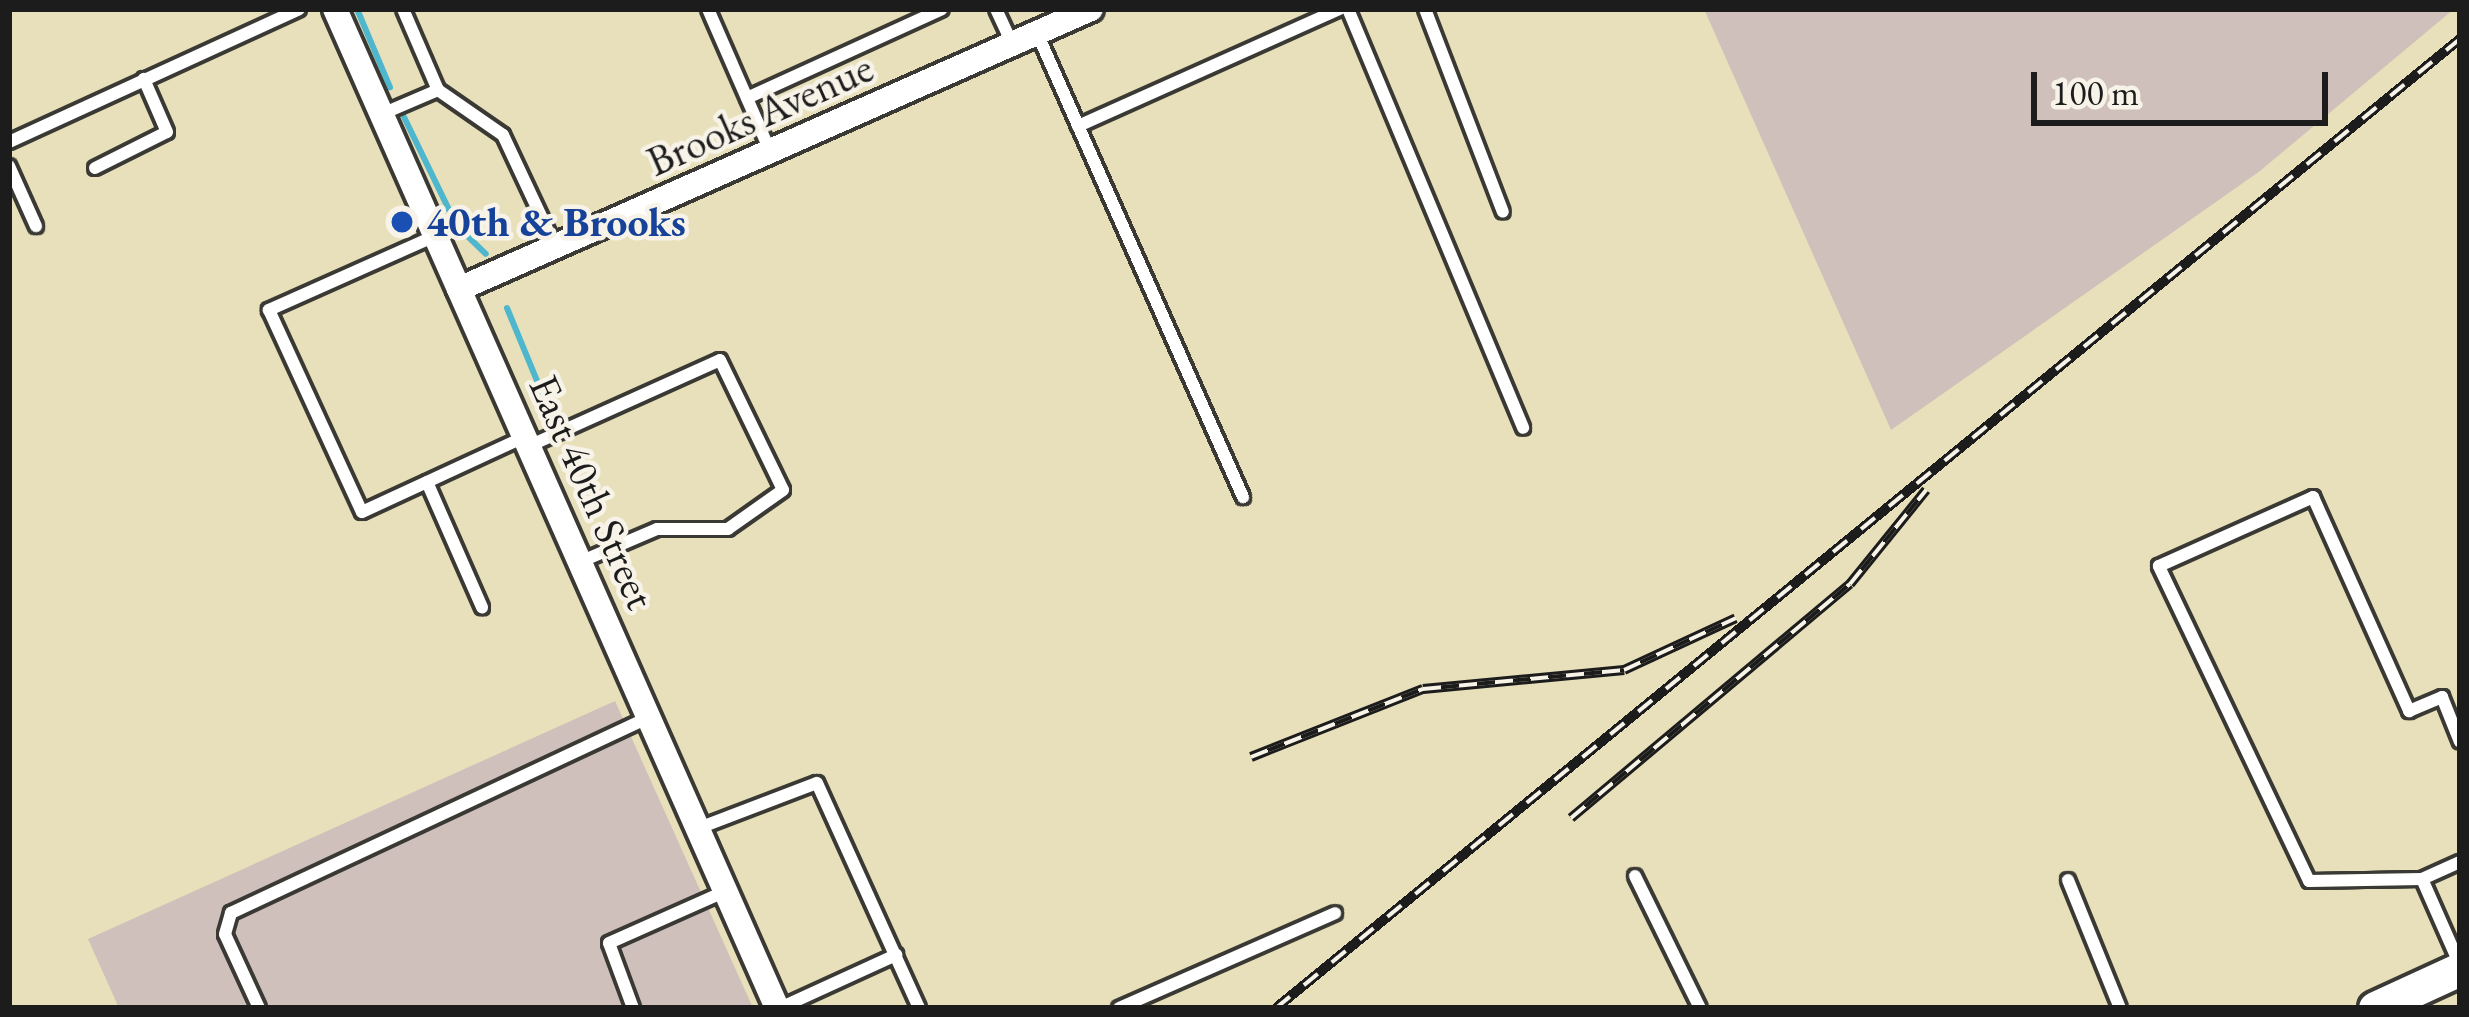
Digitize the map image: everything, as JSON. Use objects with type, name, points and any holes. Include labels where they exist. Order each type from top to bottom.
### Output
[{"type":"main road","points":[[2375,1008],[2460,968]]},
{"type":"street","name":"East 40th Street","points":[[335,9],[778,1008]]},
{"type":"street","name":"Brooks Avenue","points":[[459,289],[772,154],[1012,45],[1051,22],[1091,9]]},
{"type":"lane","points":[[9,142],[299,9]]},
{"type":"lane","points":[[403,9],[438,90],[502,135],[555,246]]},
{"type":"lane","points":[[708,9],[772,154]]},
{"type":"lane","points":[[747,98],[942,9]]},
{"type":"lane","points":[[996,9],[1012,45]]},
{"type":"lane","points":[[1078,126],[1344,9],[1523,428]]},
{"type":"lane","points":[[1425,9],[1503,212]]},
{"type":"lane","points":[[1051,22],[1078,126],[1243,496]]},
{"type":"lane","points":[[94,168],[167,132],[144,79]]},
{"type":"lane","points":[[382,115],[438,90]]},
{"type":"lane","points":[[9,166],[36,226]]},
{"type":"lane","points":[[435,236],[269,310],[362,512],[720,359],[783,490],[728,529],[657,529],[580,562]]},
{"type":"lane","points":[[428,482],[482,607]]},
{"type":"lane","points":[[2460,742],[2442,697],[2409,711],[2313,497],[2159,566],[2308,881],[2422,879],[2460,862]]},
{"type":"lane","points":[[259,1008],[225,934],[231,913],[650,716]]},
{"type":"lane","points":[[699,828],[817,782],[919,1008]]},
{"type":"lane","points":[[1635,876],[1700,1008]]},
{"type":"lane","points":[[2422,879],[2460,968]]},
{"type":"lane","points":[[2068,880],[2120,1008]]},
{"type":"lane","points":[[633,1008],[609,944],[727,891]]},
{"type":"lane","points":[[1119,1008],[1335,913]]},
{"type":"lane","points":[[778,1008],[896,955]]},
{"type":"shaded area","points":[[1704,9],[2454,9],[2260,171],[1891,430]]},
{"type":"shaded area","points":[[615,701],[753,1008],[119,1008],[88,939]]},
{"type":"waterway","points":[[357,9],[390,87]]},
{"type":"waterway","points":[[404,117],[457,226],[486,254]]},
{"type":"waterway","points":[[507,308],[545,400]]},
{"type":"railway","points":[[1276,1008],[2460,39]]},
{"type":"railway","points":[[1571,818],[1850,584],[1926,490]]},
{"type":"railway","points":[[1251,757],[1423,689],[1624,670],[1736,618]]},
{"type":"place","name":"40th & Brooks","points":[[402,222]]}]
